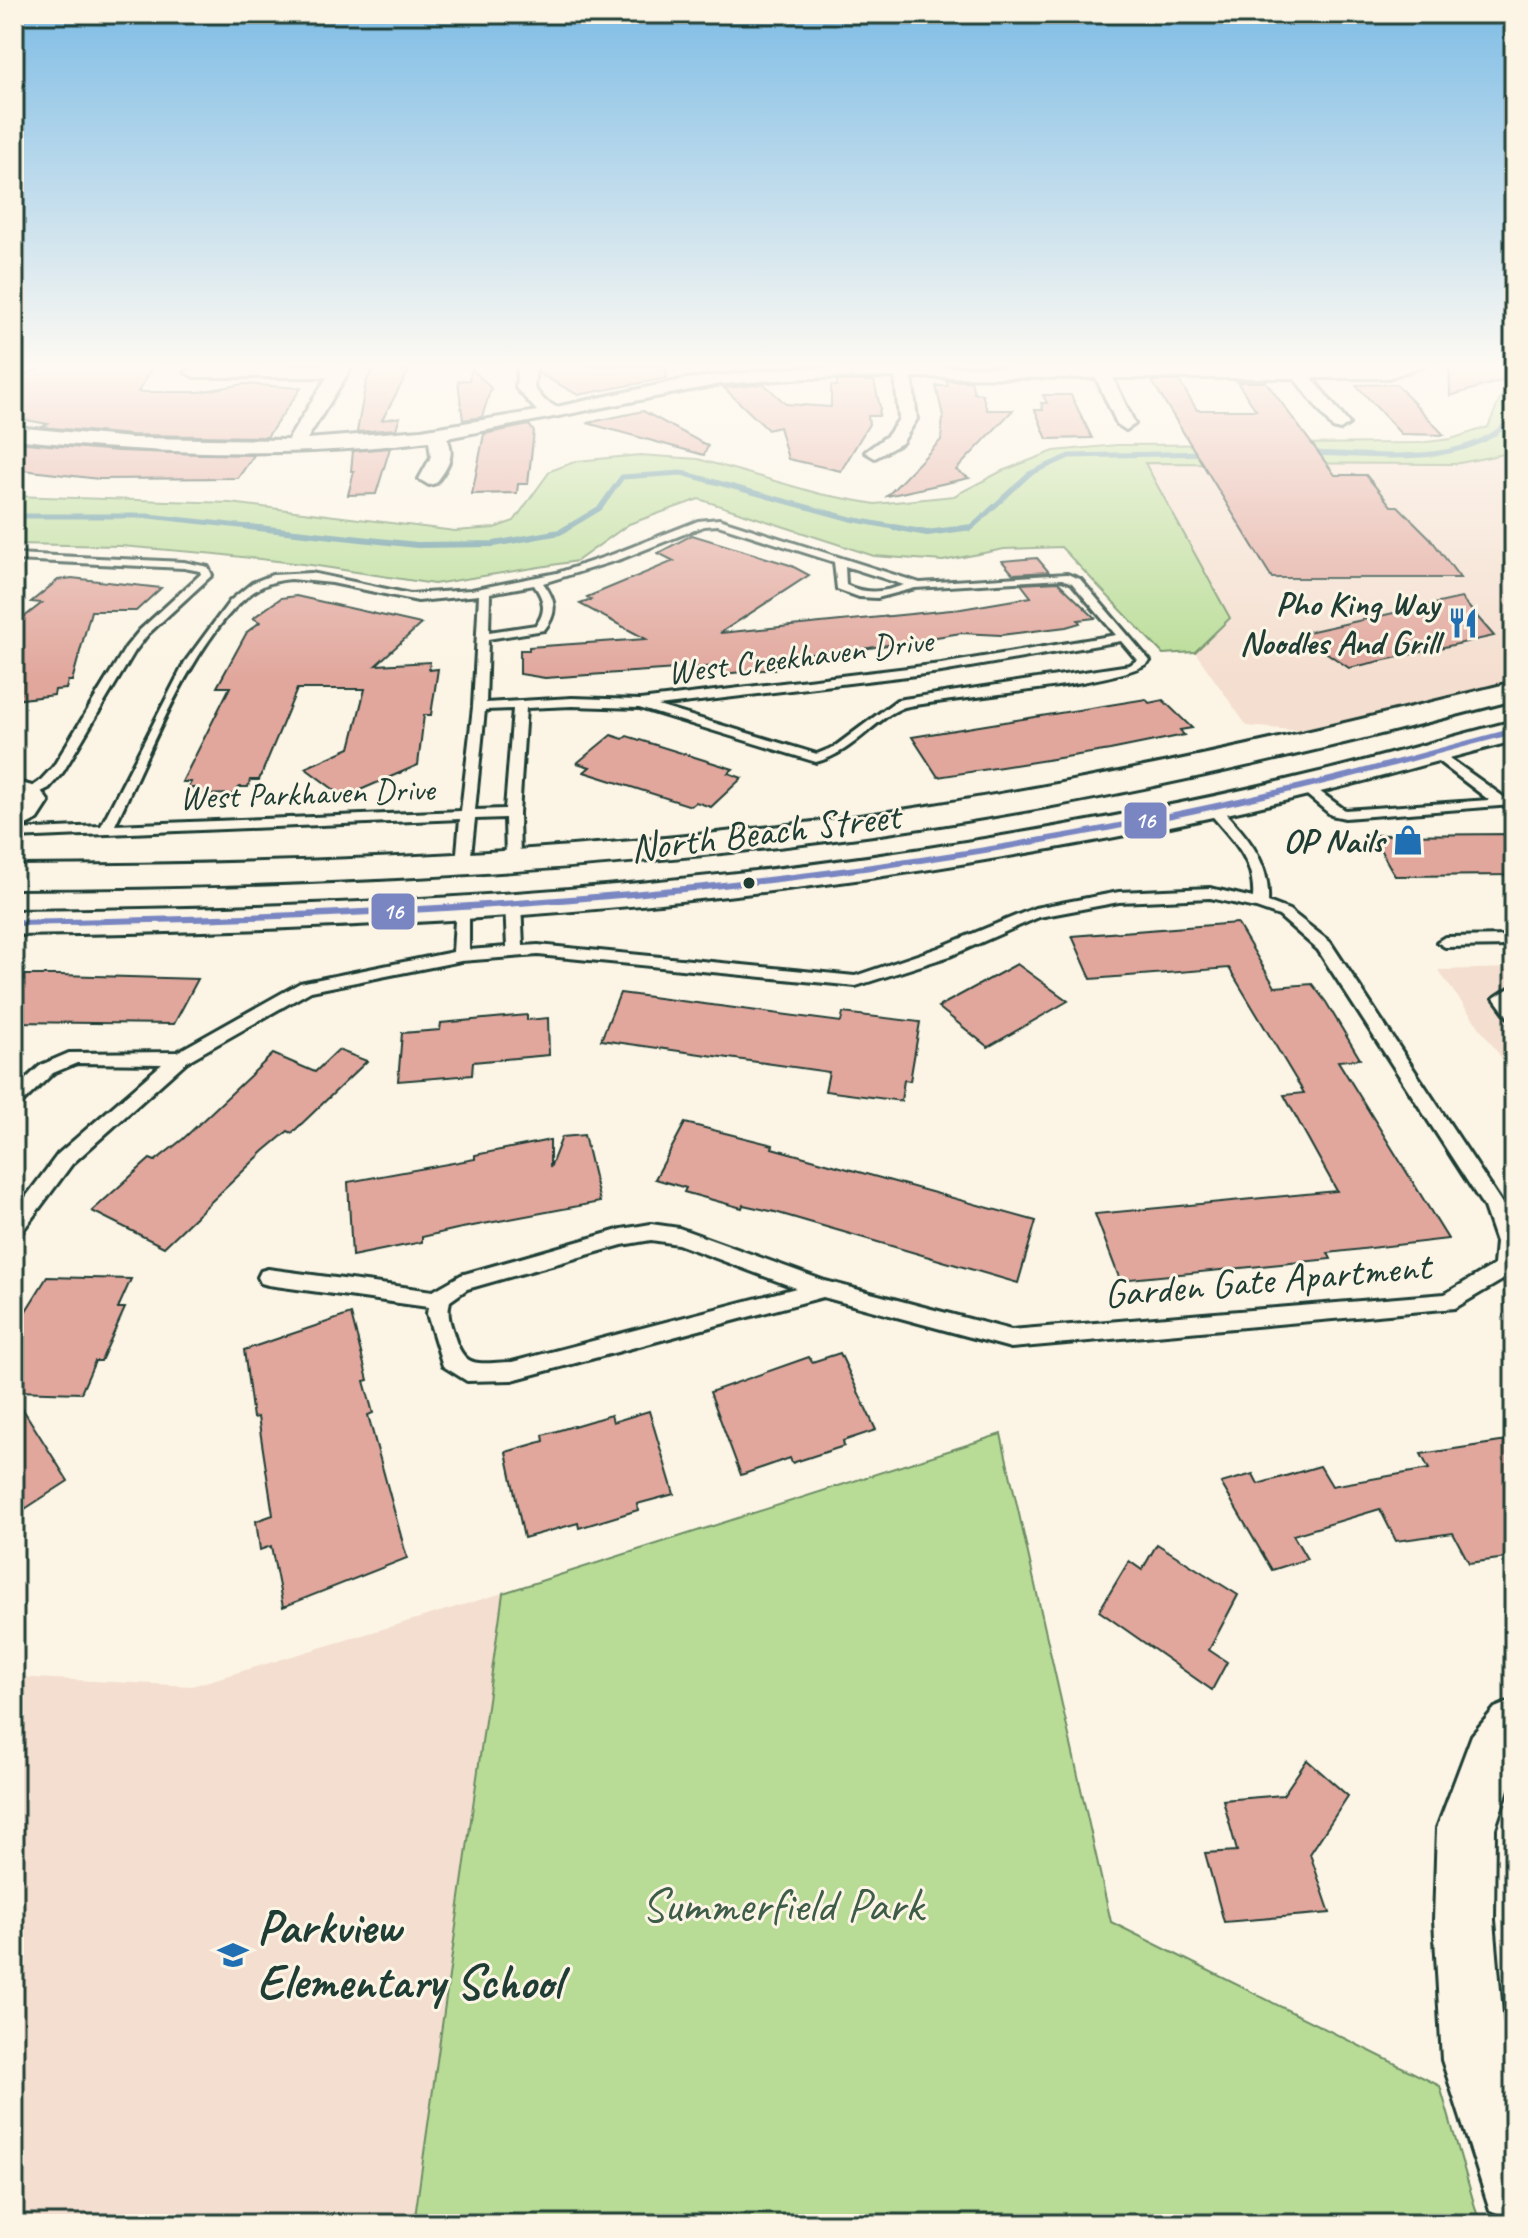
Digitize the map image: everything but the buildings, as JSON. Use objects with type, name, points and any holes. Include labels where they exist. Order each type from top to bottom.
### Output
[{"type":"main road","name":"North Beach Street","points":[[14,877],[215,876],[463,864],[868,825],[1159,776],[1294,747],[1514,691]]},
{"type":"main road","name":"North Beach Street","points":[[14,923],[327,917],[461,908],[770,879],[907,861],[1111,827],[1303,786],[1511,736]]},
{"type":"main road","points":[[513,860],[513,903]]},
{"type":"main road","points":[[461,908],[463,864]]},
{"type":"street","points":[[429,479],[436,469]]},
{"type":"street","points":[[1514,1727],[1492,1755],[1466,1828],[1464,1920],[1474,2060],[1514,2186]]},
{"type":"lane","points":[[105,832],[201,643],[255,586],[276,578],[293,576],[421,598],[485,591],[538,583],[588,570],[702,523],[719,522],[913,585],[939,588],[1063,576],[1076,581],[1144,661],[1134,668],[901,703],[888,709],[829,757],[816,758],[640,704]]},
{"type":"lane","points":[[14,557],[80,557],[184,565],[204,569],[207,575],[144,632],[58,769],[18,812]]},
{"type":"lane","points":[[839,561],[841,587],[851,593],[885,594],[913,585]]},
{"type":"lane","points":[[483,636],[540,628],[550,611],[548,596],[538,583]]},
{"type":"lane","points":[[463,864],[479,707],[485,591]]},
{"type":"lane","name":"West Creekhaven Drive","points":[[479,707],[640,704],[941,668],[1126,637]]},
{"type":"lane","points":[[513,860],[512,813],[520,704]]},
{"type":"lane","points":[[1435,752],[1508,802]]},
{"type":"lane","points":[[1303,786],[1336,812],[1345,814],[1508,802]]},
{"type":"lane","points":[[1210,805],[1244,841],[1257,862],[1263,884],[1260,904]]},
{"type":"lane","name":"West Parkhaven Drive","points":[[18,812],[105,832],[512,813]]},
{"type":"lane","name":"Garden Gate Apartment","points":[[14,1228],[65,1159],[180,1058],[306,987],[461,956],[538,950],[856,981],[944,952],[1035,913],[1119,897],[1210,893],[1260,904],[1284,913],[1324,946],[1493,1205],[1506,1242],[1504,1269],[1448,1302],[1011,1339],[823,1289],[679,1236],[651,1232],[622,1237],[461,1283],[440,1300],[437,1314],[450,1360],[467,1372],[512,1371],[823,1289]]},
{"type":"lane","points":[[513,903],[515,952]]},
{"type":"lane","points":[[461,908],[461,956]]},
{"type":"lane","points":[[1445,942],[1514,941]]},
{"type":"lane","points":[[1514,990],[1502,998],[1514,1013]]},
{"type":"lane","name":"Garden Gate Apartment","points":[[14,1100],[47,1069],[75,1057],[180,1058]]},
{"type":"lane","points":[[268,1277],[440,1300]]},
{"type":"shaded area","points":[[1149,469],[1514,469],[1514,684],[1303,731],[1247,726],[1195,652],[1230,617]]},
{"type":"shaded area","points":[[1514,968],[1514,1075],[1438,970]]},
{"type":"shaded area","name":"Parkview Elementary School","points":[[503,1593],[414,2224],[14,2224],[14,1677],[192,1686]]},
{"type":"green space","points":[[554,469],[734,469],[820,494],[875,504],[954,496],[1002,471],[1149,469],[1230,618],[1195,652],[1163,654],[1061,547],[1004,549],[943,561],[874,556],[699,499],[629,524],[577,561],[434,584],[216,554],[121,546],[14,544],[14,496],[230,503],[455,531],[494,528],[514,521]]},
{"type":"green space","name":"Summerfield Park","points":[[1001,1434],[1111,1922],[1440,2086],[1480,2224],[414,2224],[503,1593]]},
{"type":"waterway","points":[[970,529],[1029,474],[1039,469]]},
{"type":"waterway","points":[[565,529],[600,508],[622,477],[682,473],[851,519],[899,528]]},
{"type":"waterway","points":[[14,516],[149,516],[267,529]]},
{"type":"waterway","points":[[249,527],[417,545],[494,544],[560,532],[569,527]]},
{"type":"waterway","points":[[893,527],[899,528]]},
{"type":"waterway","points":[[899,528],[927,533],[972,527]]},
{"type":"waterway","points":[[899,528],[904,529]]},
{"type":"transit line","name":"16","points":[[14,923],[256,918],[498,905],[619,896],[859,869],[1103,829],[1267,795],[1514,731]]},
{"type":"place","name":"Pho King Way Noodles And Grill","points":[[1463,623]]},
{"type":"place","name":"OP Nails","points":[[1408,840]]},
{"type":"place","name":"Parkview Elementary School","points":[[233,1955]]}]
